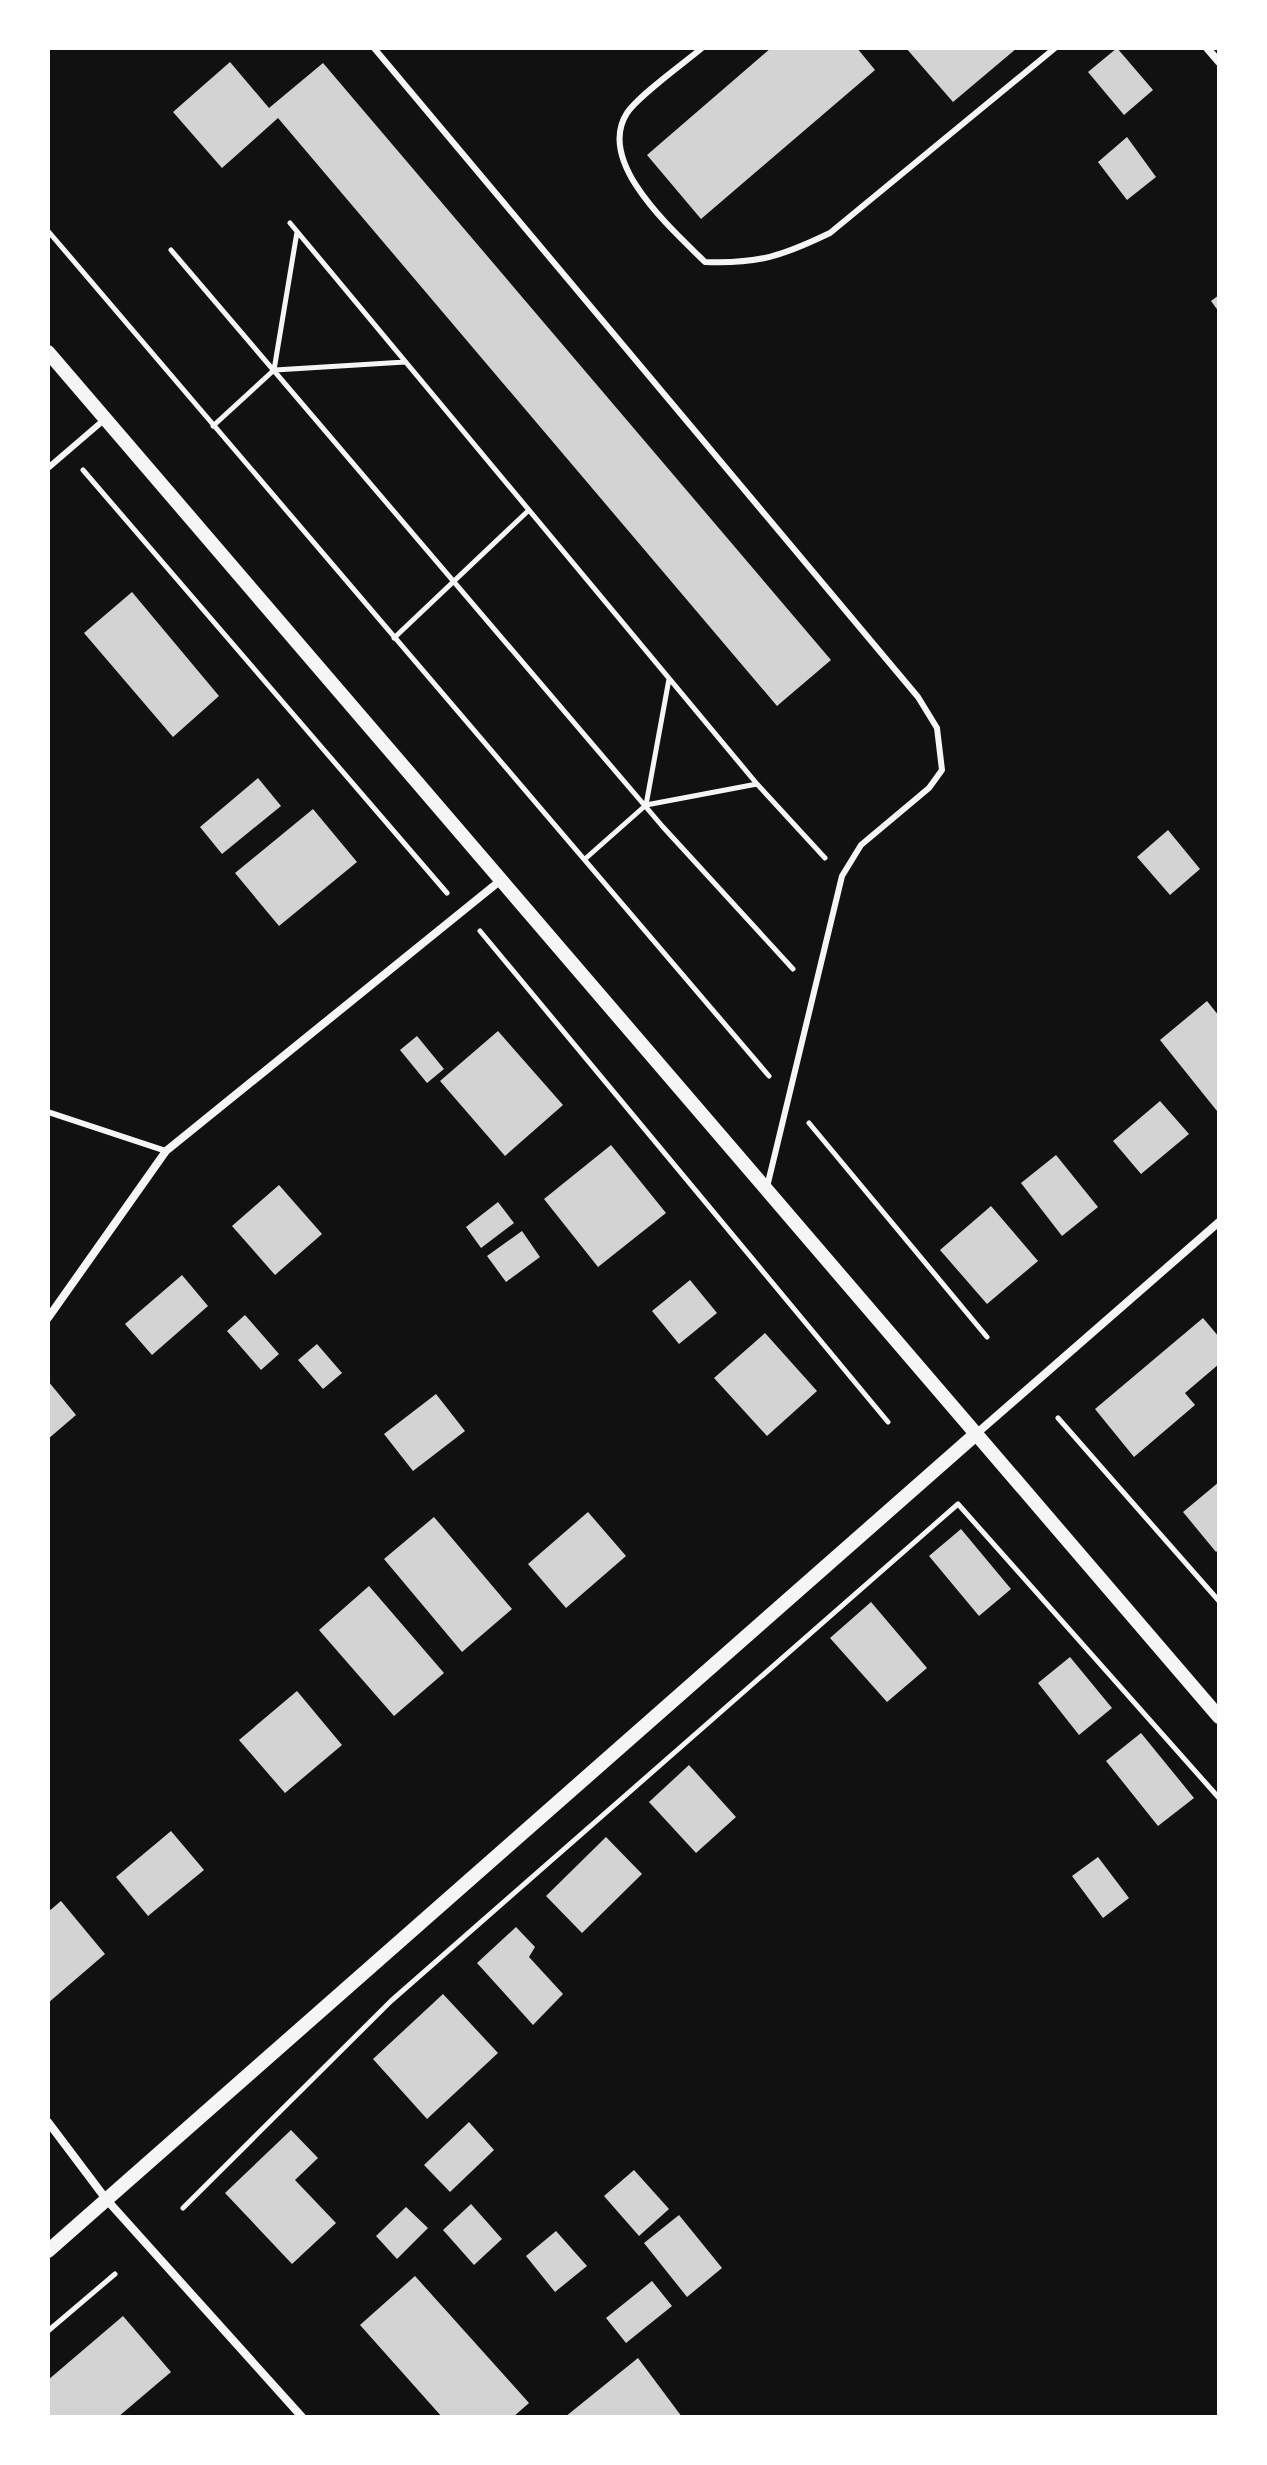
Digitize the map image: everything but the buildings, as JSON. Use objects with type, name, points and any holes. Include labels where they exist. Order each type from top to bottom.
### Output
[{"type":"street","points":[[1207,48],[1219,62]]},
{"type":"street","points":[[48,352],[1219,1717]]},
{"type":"street","points":[[48,1318],[166,1151],[501,880]]},
{"type":"street","points":[[48,2251],[1219,1222]]},
{"type":"street","points":[[48,2122],[106,2199],[302,2417]]},
{"type":"lane","points":[[374,48],[908,684],[937,728],[942,770],[929,788],[861,845],[842,876],[767,1190]]},
{"type":"lane","points":[[702,48],[627,113],[621,136],[625,169],[653,207],[705,262],[749,263],[790,253],[830,233],[1055,48]]},
{"type":"lane","points":[[48,468],[105,419]]},
{"type":"lane","points":[[48,1112],[166,1151]]},
{"type":"path","points":[[290,223],[757,784],[842,876]]},
{"type":"path","points":[[48,231],[789,1099],[987,1337]]},
{"type":"path","points":[[213,426],[274,370],[297,232]]},
{"type":"path","points":[[171,250],[646,805],[815,994]]},
{"type":"path","points":[[274,370],[406,362]]},
{"type":"path","points":[[394,638],[529,510]]},
{"type":"path","points":[[646,805],[669,679]]},
{"type":"path","points":[[585,859],[646,805],[757,784]]},
{"type":"path","points":[[1058,1418],[1219,1601]]},
{"type":"path","points":[[183,2208],[391,2001],[958,1504],[1219,1798]]},
{"type":"path","points":[[48,2331],[115,2274]]}]
